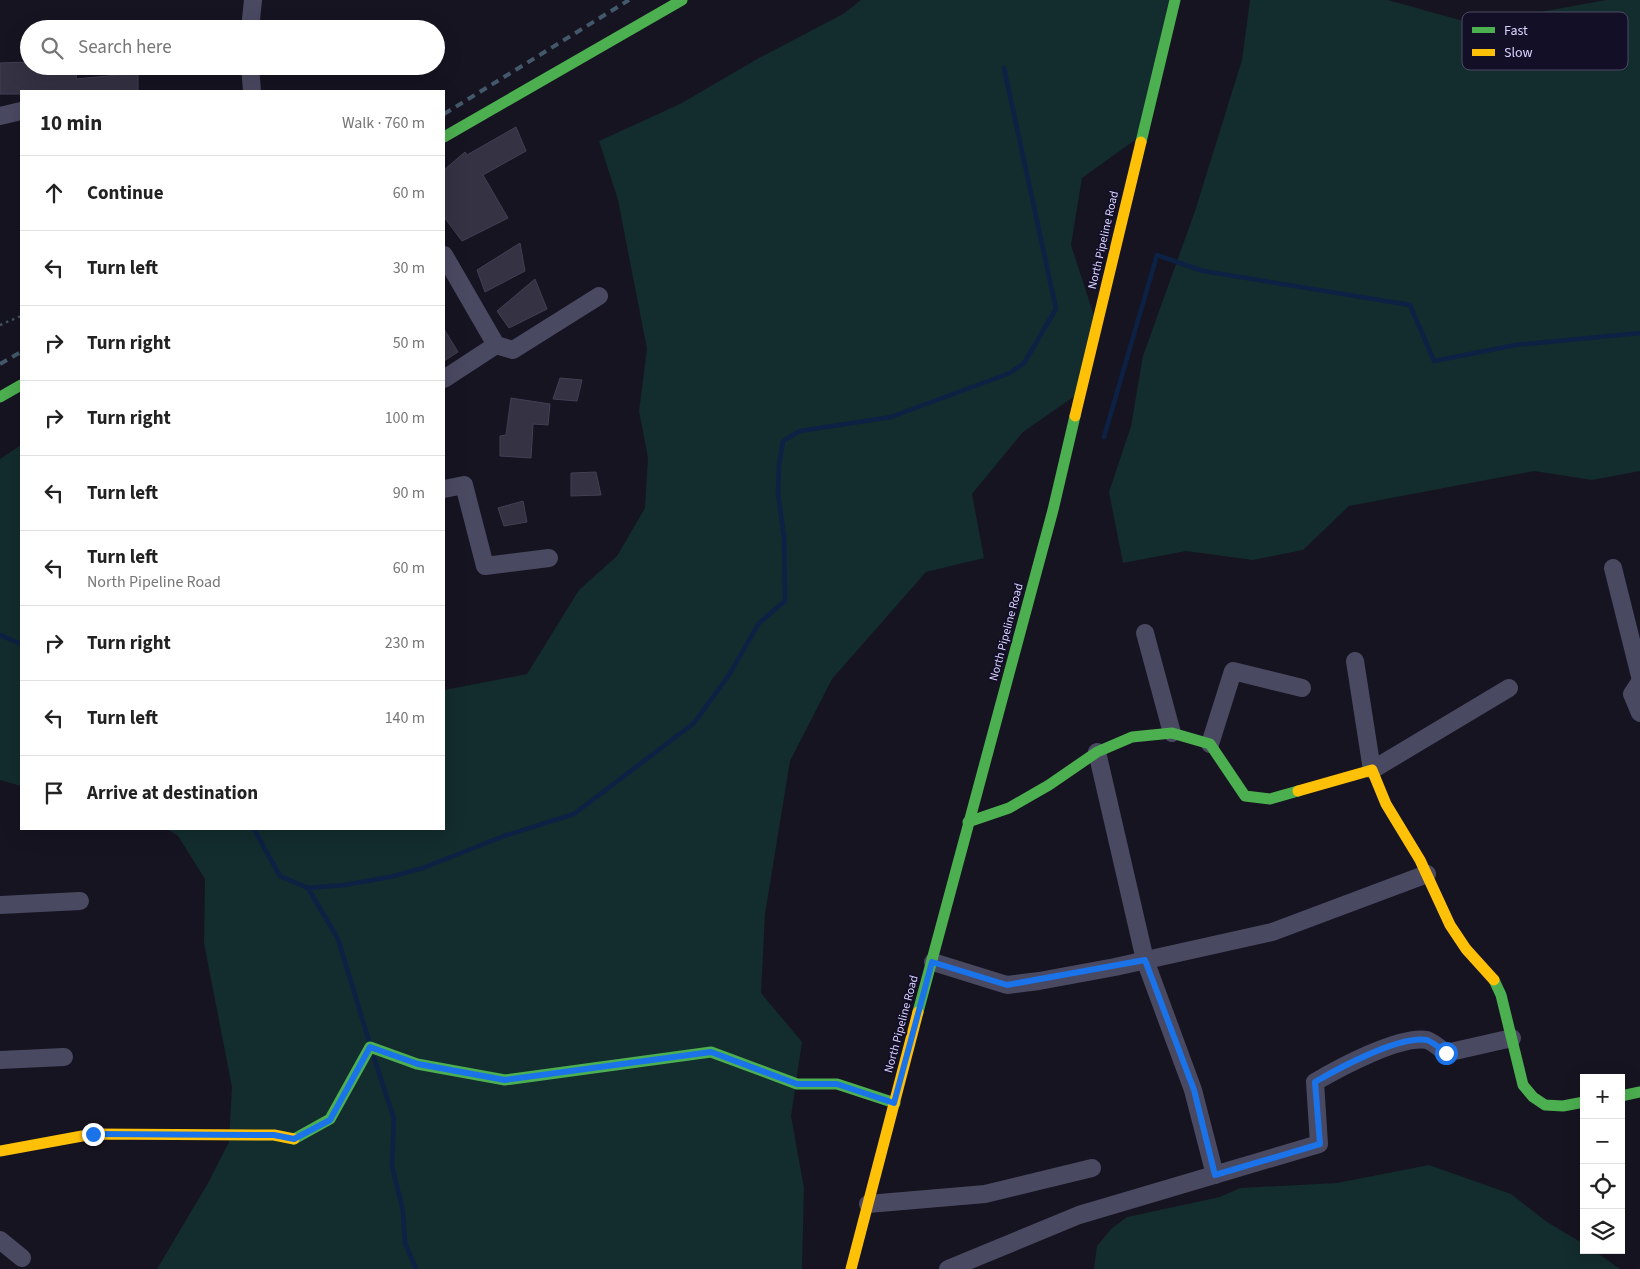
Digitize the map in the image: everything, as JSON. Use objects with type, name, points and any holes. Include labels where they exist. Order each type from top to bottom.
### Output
[{"type":"street","points":[[251,20],[253,0]]},
{"type":"street","points":[[445,136],[682,0]]},
{"type":"street","name":"North Pipeline Road","points":[[851,1269],[968,822],[1053,510],[1175,0]]},
{"type":"street","points":[[251,75],[252,90]]},
{"type":"street","points":[[0,116],[20,111]]},
{"type":"street","points":[[445,257],[496,345],[513,350],[599,296]]},
{"type":"street","points":[[445,378],[496,345]]},
{"type":"street","points":[[0,397],[20,386]]},
{"type":"street","points":[[445,489],[464,485],[485,566],[549,558]]},
{"type":"street","points":[[1613,568],[1640,676]]},
{"type":"street","points":[[1145,633],[1172,733]]},
{"type":"street","points":[[1355,661],[1372,770],[1386,804],[1426,874],[1450,925],[1466,949],[1492,977],[1501,995],[1523,1085],[1533,1097],[1544,1105],[1563,1106],[1580,1103]]},
{"type":"street","points":[[1210,744],[1233,671],[1302,688]]},
{"type":"street","points":[[1640,682],[1632,694],[1640,713]]},
{"type":"street","points":[[968,822],[1009,808],[1049,785],[1097,752],[1132,737],[1172,733],[1210,744],[1245,796],[1270,799],[1372,770],[1509,688]]},
{"type":"street","points":[[1097,752],[1145,960],[1194,1090],[1215,1175]]},
{"type":"street","points":[[932,962],[1007,985],[1145,960],[1272,932],[1426,874]]},
{"type":"street","points":[[0,905],[80,900]]},
{"type":"street","points":[[948,1269],[1079,1215],[1320,1144],[1315,1082],[1351,1061],[1413,1040],[1429,1040],[1446,1053],[1512,1038]]},
{"type":"street","points":[[0,1151],[93,1134],[274,1135],[294,1139],[330,1120],[370,1047],[418,1064],[505,1080],[711,1052],[797,1084],[837,1084],[894,1103]]},
{"type":"street","points":[[0,1060],[64,1057]]},
{"type":"street","points":[[1625,1095],[1640,1092]]},
{"type":"street","points":[[868,1204],[985,1194],[1092,1168]]},
{"type":"street","points":[[0,1240],[22,1258]]},
{"type":"path","points":[[0,325],[20,316]]},
{"type":"green space","points":[[861,0],[1175,0],[1142,135],[1082,178],[1071,245],[1097,325],[1082,391],[1023,432],[972,494],[984,558],[926,572],[832,679],[790,761],[765,914],[761,993],[802,1042],[791,1116],[804,1188],[802,1269],[157,1269],[208,1183],[229,1142],[232,1087],[204,943],[205,879],[178,836],[169,830],[445,830],[445,690],[527,674],[579,590],[617,556],[645,508],[648,458],[639,411],[647,349],[618,200],[599,141],[680,104],[759,58],[843,14]]},
{"type":"green space","points":[[1250,0],[1388,0],[1462,21],[1462,70],[1628,70],[1628,12],[1540,12],[1606,0],[1640,0],[1640,471],[1592,480],[1534,471],[1349,506],[1303,550],[1253,560],[1186,551],[1123,563],[1109,492],[1131,426],[1143,356],[1195,211],[1242,60]]},
{"type":"green space","points":[[20,446],[20,786],[0,780],[0,459]]},
{"type":"green space","points":[[1429,1165],[1511,1194],[1547,1222],[1580,1242],[1580,1254],[1599,1254],[1620,1269],[1094,1269],[1097,1246],[1112,1228],[1127,1217],[1220,1197],[1240,1188],[1337,1183]]},
{"type":"building","points":[[20,62],[20,75],[77,75],[76,79],[138,75],[138,90],[20,90],[20,94],[0,94],[0,63]]},
{"type":"building","points":[[516,127],[526,151],[483,175],[508,218],[462,241],[445,218],[445,169],[465,152],[467,155]]},
{"type":"building","points":[[520,243],[525,271],[485,292],[477,270]]},
{"type":"building","points":[[535,279],[547,309],[509,328],[497,311]]},
{"type":"building","points":[[445,331],[458,352],[445,360]]},
{"type":"building","points":[[560,378],[582,380],[577,401],[553,399]]},
{"type":"building","points":[[511,398],[550,404],[548,425],[533,424],[531,458],[500,456],[500,436],[506,435]]},
{"type":"building","points":[[596,472],[601,495],[571,496],[571,473]]},
{"type":"building","points":[[523,501],[527,522],[504,526],[498,508]]},
{"type":"waterway","points":[[255,830],[280,876],[308,888],[344,885],[390,877],[423,868],[504,836],[574,814],[694,723],[729,675],[759,623],[785,601],[784,537],[778,494],[779,465],[783,441],[800,431],[891,417],[1010,373],[1024,363],[1056,309],[1004,68]]},
{"type":"waterway","points":[[1104,437],[1157,255],[1203,271],[1410,305],[1434,361],[1516,345],[1640,333]]},
{"type":"waterway","points":[[0,635],[20,644]]},
{"type":"waterway","points":[[308,888],[338,939],[369,1041]]},
{"type":"waterway","points":[[374,1058],[394,1119],[392,1166],[403,1211],[405,1243],[416,1269]]},
{"type":"railway","points":[[445,113],[629,0]]},
{"type":"railway","points":[[0,364],[20,353]]},
{"type":"traffic: fast","points":[[445,136],[682,0]]},
{"type":"traffic: fast","points":[[1141,142],[1175,0]]},
{"type":"traffic: fast","points":[[0,397],[20,386]]},
{"type":"traffic: fast","points":[[918,1012],[1053,510],[1075,416]]},
{"type":"traffic: fast","points":[[968,822],[1009,808],[1049,785],[1097,752],[1132,737],[1172,733],[1210,744],[1245,796],[1270,799],[1298,791]]},
{"type":"traffic: fast","points":[[1494,980],[1501,995],[1523,1085],[1533,1097],[1545,1105],[1563,1106],[1580,1103]]},
{"type":"traffic: fast","points":[[294,1139],[330,1119],[370,1047],[417,1064],[505,1080],[711,1052],[797,1084],[837,1084],[895,1103]]},
{"type":"traffic: fast","points":[[1625,1095],[1640,1092]]},
{"type":"traffic: slow","points":[[1075,416],[1141,142]]},
{"type":"traffic: slow","points":[[1298,791],[1372,770],[1386,804],[1420,860],[1450,925],[1466,949],[1494,980]]},
{"type":"traffic: slow","points":[[851,1269],[918,1012]]},
{"type":"traffic: slow","points":[[0,1151],[93,1134],[274,1135],[294,1139]]},
{"type":"route","points":[[93,1134],[274,1135],[294,1139],[330,1120],[370,1047],[418,1064],[505,1080],[711,1052],[797,1084],[837,1084],[894,1103],[932,962],[1007,985],[1039,981],[1145,960],[1194,1090],[1215,1175],[1320,1144],[1315,1082],[1351,1061],[1413,1040],[1429,1040],[1446,1053]]}]
